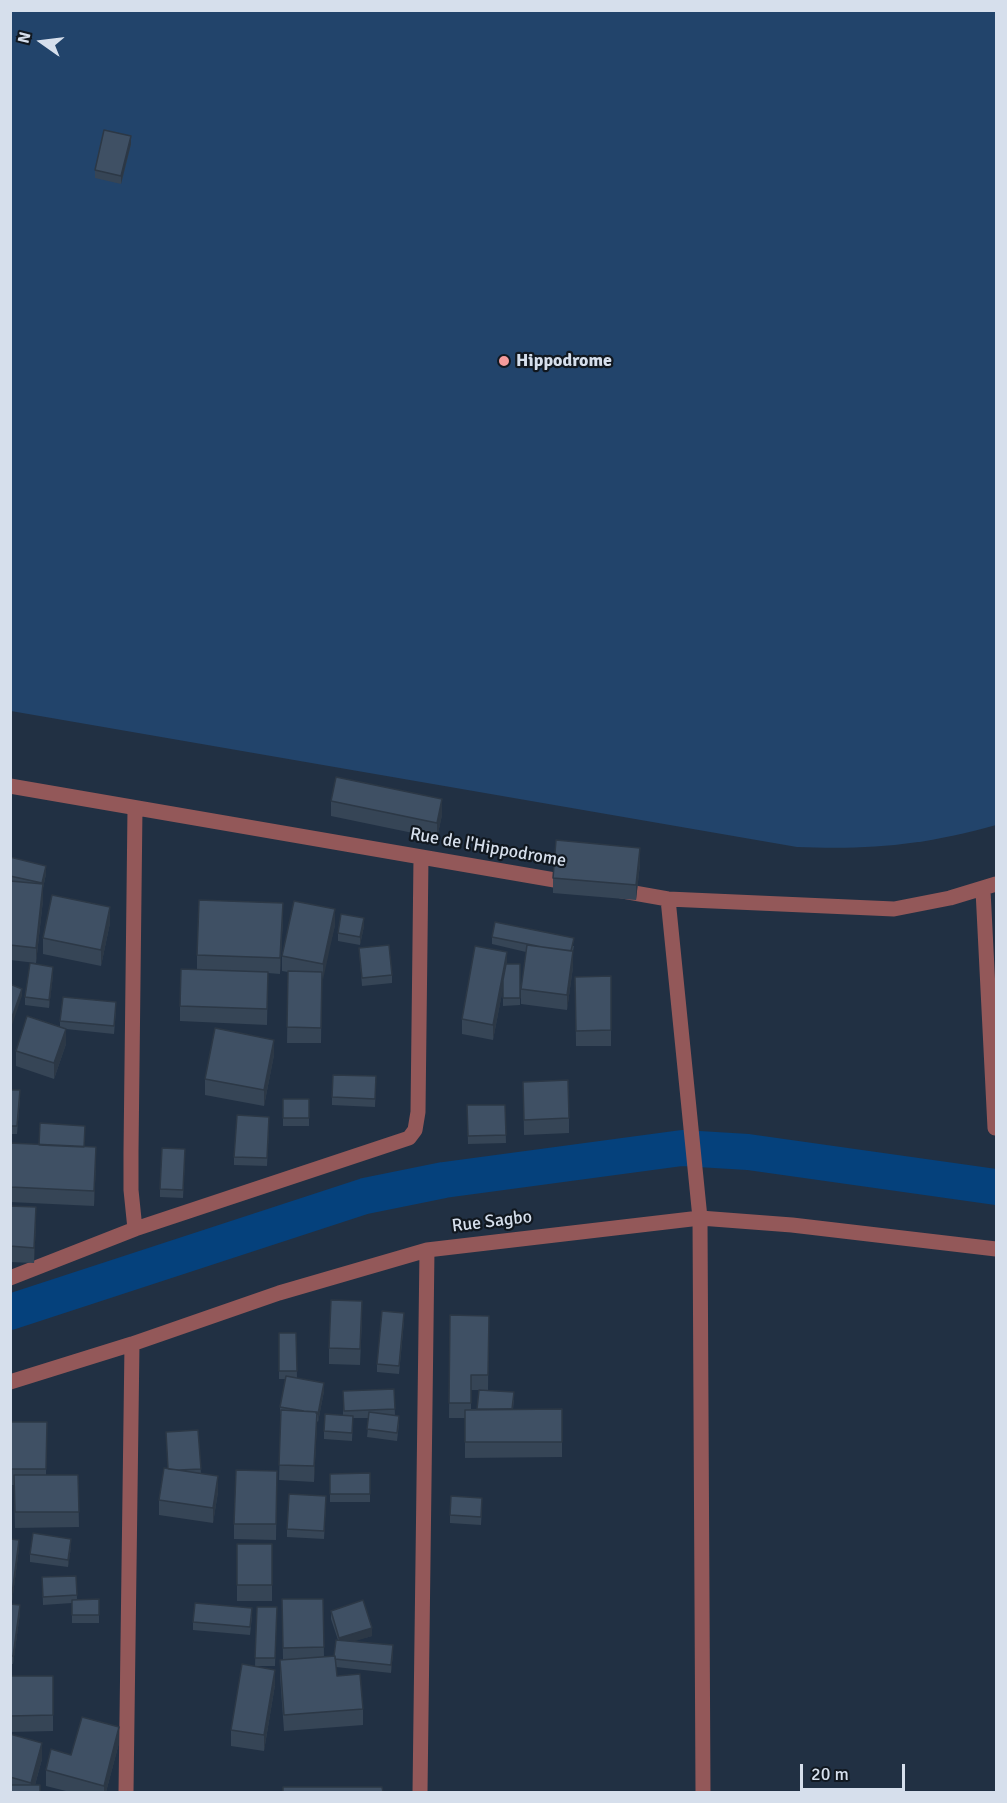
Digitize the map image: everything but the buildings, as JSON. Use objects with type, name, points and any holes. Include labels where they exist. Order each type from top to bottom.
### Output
[{"type":"street","name":"Rue de l'Hippodrome","points":[[10,786],[668,899],[894,909],[990,887]]},
{"type":"street","points":[[135,808],[131,1190],[135,1229]]},
{"type":"street","points":[[10,1278],[135,1229],[410,1138],[415,1130],[418,1112],[421,857]]},
{"type":"street","points":[[990,887],[995,1128]]},
{"type":"street","points":[[668,899],[700,1218],[702,1792]]},
{"type":"street","name":"Rue Sagbo","points":[[10,1382],[132,1344],[279,1293],[428,1250],[700,1218],[792,1225],[996,1249]]},
{"type":"street","points":[[420,1792],[428,1250]]},
{"type":"street","points":[[126,1792],[132,1344]]},
{"type":"shaded area","name":"Hippodrome","points":[[10,11],[996,11],[996,825],[898,845],[849,848],[797,847],[11,711]]},
{"type":"waterway","points":[[10,1312],[365,1196],[444,1180],[682,1148],[748,1152],[996,1187]]},
{"type":"place","name":"Hippodrome","points":[[504,361]]}]
